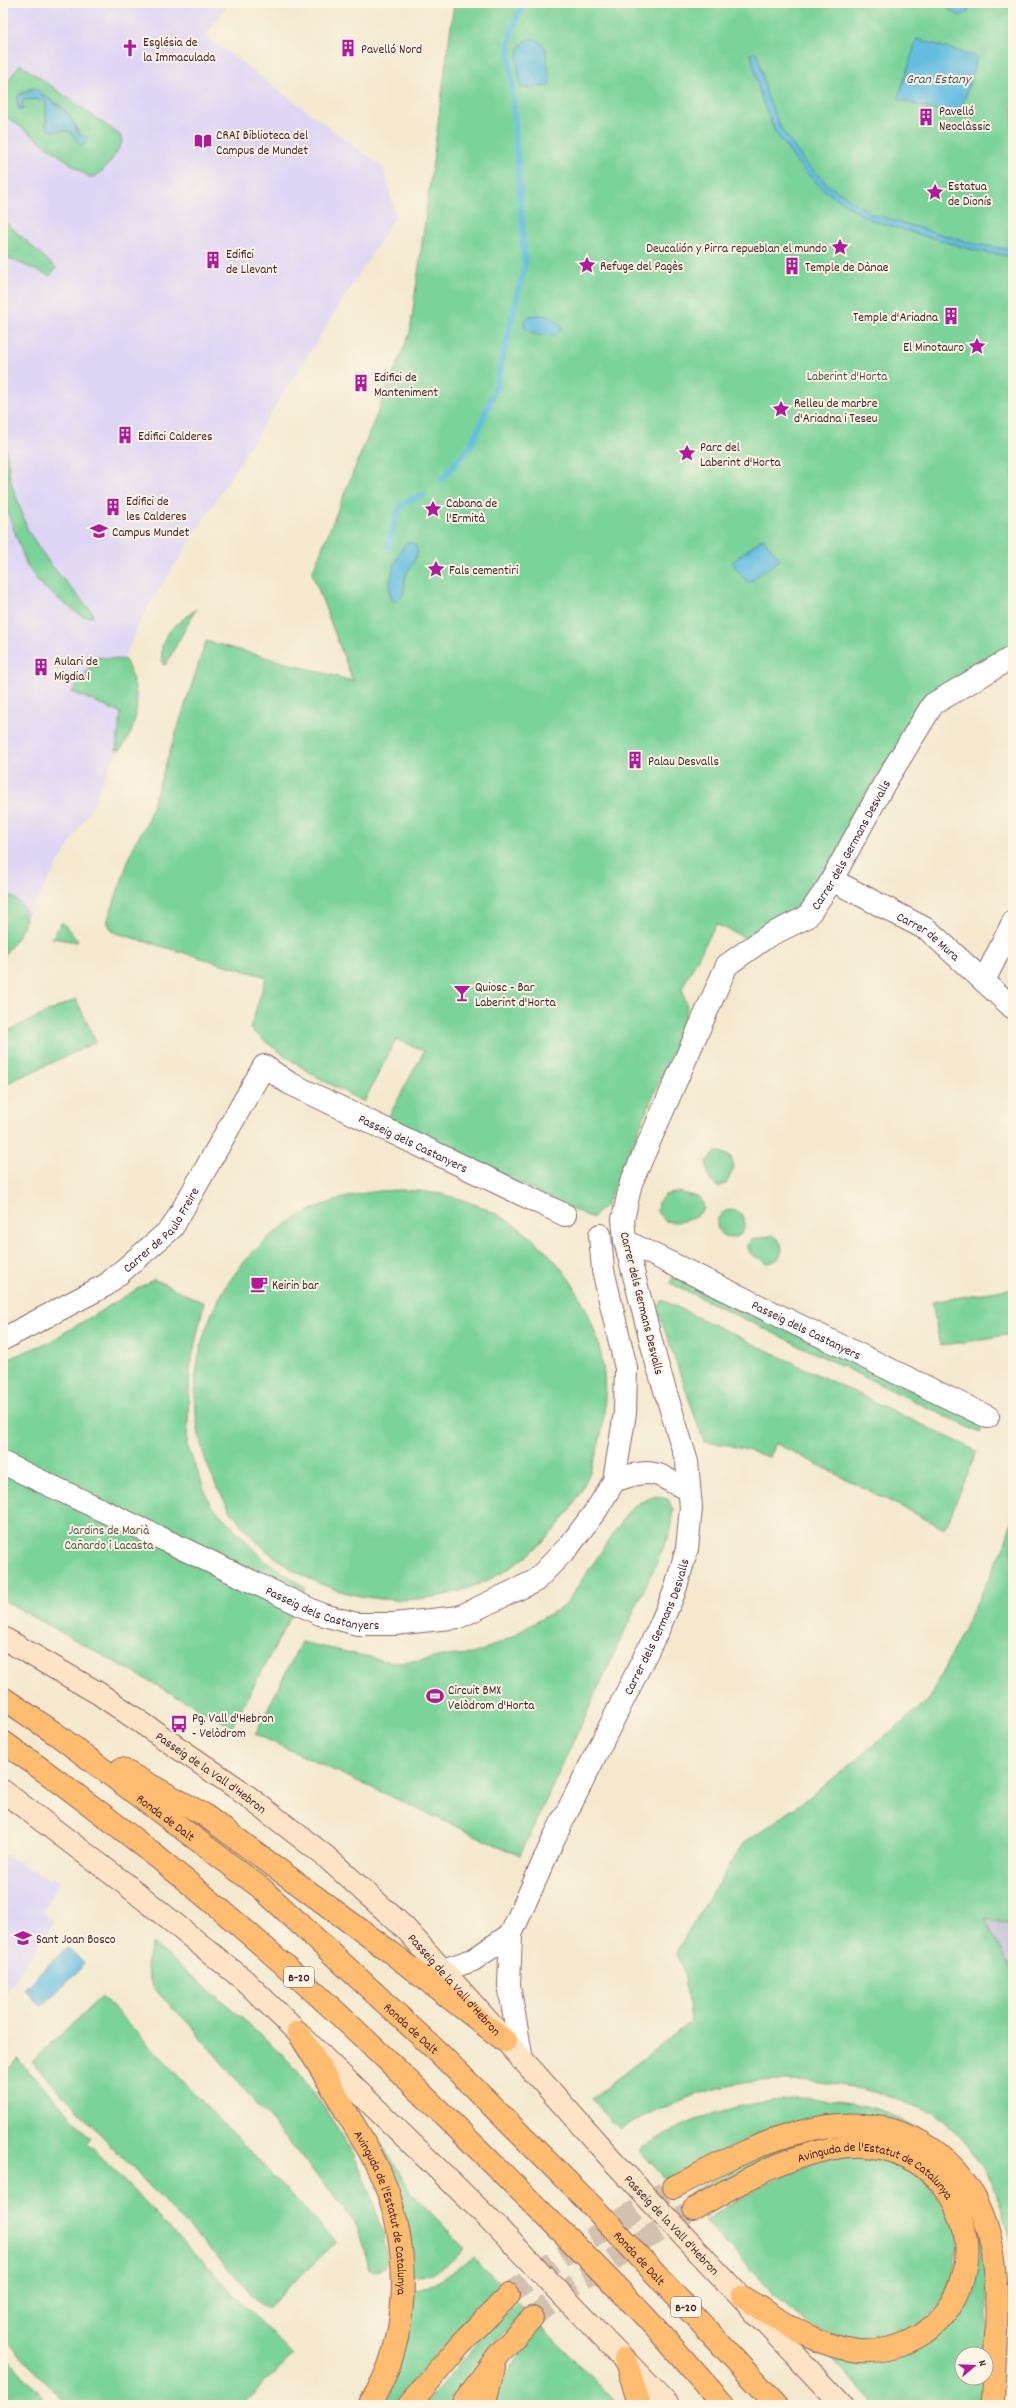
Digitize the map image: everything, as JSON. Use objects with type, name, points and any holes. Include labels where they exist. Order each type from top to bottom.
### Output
[{"type":"main road","name":"Ronda de Dalt","points":[[3,1698],[45,1726],[261,1888],[426,2041],[595,2209],[777,2405]]},
{"type":"main road","points":[[45,1726],[203,1814],[389,1951],[505,2041]]},
{"type":"main road","name":"B-20","points":[[3,1742],[60,1781],[157,1856],[246,1929],[376,2047],[630,2300],[724,2405]]},
{"type":"main road","name":"Avinguda de l'Estatut de Catalunya","points":[[298,2032],[372,2156],[383,2179],[397,2229],[402,2280],[398,2331],[383,2379],[369,2405]]},
{"type":"main road","name":"Avinguda de l'Estatut de Catalunya","points":[[674,2188],[740,2154],[803,2131],[829,2125],[857,2125],[884,2129],[910,2136],[933,2148],[958,2170],[971,2189],[982,2210],[990,2239],[995,2268],[996,2304],[993,2405]]},
{"type":"main road","name":"Avinguda de l'Estatut de Catalunya","points":[[694,2209],[764,2170],[824,2150],[855,2146],[878,2147],[907,2155],[919,2161],[943,2182],[960,2209],[965,2224],[968,2250],[966,2274],[960,2290],[953,2304],[933,2326],[899,2345],[860,2351],[826,2344],[807,2336],[742,2297]]},
{"type":"main road","points":[[409,2405],[461,2344],[509,2294]]},
{"type":"main road","points":[[462,2405],[498,2355],[532,2318]]},
{"type":"main road","points":[[484,2405],[498,2355]]},
{"type":"main road","points":[[625,2359],[640,2405]]},
{"type":"street","name":"Carrer dels Germans Desvalls","points":[[522,2060],[509,1985],[514,1926],[674,1593],[687,1549],[691,1508],[688,1488],[687,1462],[657,1364],[625,1241],[623,1219],[631,1183],[727,965],[768,936],[807,917],[832,880],[884,784],[933,704],[1013,657]]},
{"type":"street","name":"Carrer de Mura","points":[[832,880],[928,930],[1013,1008]]},
{"type":"street","points":[[984,981],[1013,922]]},
{"type":"street","name":"Passeig dels Castanyers","points":[[264,1066],[290,1083],[565,1215]]},
{"type":"street","name":"Carrer de Paulo Freire","points":[[3,1339],[106,1285],[172,1228],[264,1066]]},
{"type":"street","name":"Passeig dels Castanyers","points":[[3,1463],[320,1614],[357,1624],[394,1624],[459,1617],[535,1581],[570,1545],[597,1509],[614,1481],[625,1413],[626,1368],[603,1270],[600,1235]]},
{"type":"street","name":"Passeig dels Castanyers","points":[[625,1241],[988,1417]]},
{"type":"street","points":[[614,1481],[645,1472],[656,1474],[674,1485],[688,1488]]},
{"type":"street","name":"Passeig de la Vall d'Hebron","points":[[3,1638],[98,1693],[238,1789],[325,1856],[405,1928],[522,2060],[842,2405]]},
{"type":"street","points":[[3,1791],[128,1886],[244,1980],[490,2220],[668,2405]]},
{"type":"street","name":"Carrer dels Germans Desvalls","points":[[443,1970],[473,1960],[514,1926]]},
{"type":"shaded area","name":"Campus Mundet","points":[[3,3],[229,3],[206,36],[384,168],[396,216],[145,612],[124,658],[140,699],[90,810],[3,957]]},
{"type":"shaded area","name":"Sant Joan Bosco","points":[[3,1853],[51,1881],[52,1877],[60,1882],[43,1913],[55,1921],[3,1998]]},
{"type":"shaded area","points":[[985,1918],[1013,1924],[1013,1975]]},
{"type":"green space","name":"Parc del Laberint d'Horta","points":[[454,3],[1013,3],[1013,649],[931,698],[856,809],[826,879],[802,910],[746,938],[716,924],[682,988],[687,1007],[685,1021],[607,1204],[592,1218],[387,1120],[424,1051],[396,1039],[364,1102],[305,1069],[278,1051],[250,1029],[266,977],[113,932],[107,922],[135,842],[146,825],[206,641],[353,681],[312,573],[410,333]]},
{"type":"green space","points":[[20,64],[120,135],[122,141],[120,146],[109,164],[99,174],[89,177],[3,114],[3,88]],"holes":[[[32,88],[65,109],[82,137],[76,137],[70,131],[46,127],[46,103],[36,99],[24,100],[22,103],[23,110],[19,109],[17,102],[20,94]]]},
{"type":"green space","points":[[3,220],[56,268],[50,276],[3,256]]},
{"type":"green space","points":[[3,426],[10,479],[28,531],[50,564],[93,613],[92,617],[82,616],[62,602],[39,583],[27,566],[3,499]]},
{"type":"green space","points":[[196,609],[166,664],[163,665],[162,646],[169,632],[174,626]]},
{"type":"green space","points":[[97,657],[125,660],[134,683],[136,695],[135,718],[127,740],[120,750],[116,750],[121,713],[72,692]]},
{"type":"green space","points":[[3,889],[20,903],[24,909],[25,921],[15,941],[3,957]]},
{"type":"green space","points":[[62,922],[78,941],[77,942],[52,938]]},
{"type":"green space","points":[[76,999],[96,1042],[6,1084],[3,1079],[3,1033]]},
{"type":"green space","points":[[716,1152],[721,1152],[730,1156],[734,1167],[726,1184],[718,1187],[710,1181],[706,1163]]},
{"type":"green space","points":[[400,1190],[440,1194],[478,1206],[497,1214],[514,1225],[545,1250],[570,1281],[581,1298],[589,1317],[601,1355],[605,1395],[601,1435],[589,1473],[581,1492],[570,1509],[545,1540],[514,1565],[497,1576],[478,1584],[440,1596],[400,1600],[360,1596],[322,1584],[303,1576],[286,1565],[255,1540],[230,1509],[219,1492],[211,1473],[199,1435],[195,1395],[199,1355],[211,1317],[219,1298],[230,1281],[255,1250],[286,1225],[303,1214],[322,1206],[360,1194]]},
{"type":"green space","points":[[678,1192],[701,1198],[704,1208],[697,1216],[687,1220],[675,1222],[665,1221],[657,1212],[658,1202],[665,1195]]},
{"type":"green space","points":[[731,1210],[741,1214],[745,1224],[741,1234],[731,1238],[721,1234],[717,1224],[721,1214]]},
{"type":"green space","points":[[773,1235],[781,1243],[782,1252],[780,1257],[772,1262],[766,1263],[750,1253],[747,1245],[751,1240]]},
{"type":"green space","points":[[673,1276],[984,1425],[980,1433],[670,1283]]},
{"type":"green space","name":"Jardins de Marià Cañardo i Lacasta","points":[[154,1279],[204,1303],[190,1367],[187,1445],[210,1504],[267,1562],[306,1588],[232,1727],[3,1600],[3,1361],[49,1342]]},
{"type":"green space","points":[[1013,1288],[1013,1334],[940,1346],[932,1302]]},
{"type":"green space","points":[[662,1300],[977,1451],[945,1529],[775,1443],[769,1457],[729,1445],[704,1442],[657,1308]]},
{"type":"green space","name":"Circuit BMX Velòdrom d'Horta","points":[[655,1496],[668,1499],[673,1510],[669,1536],[520,1856],[255,1734],[301,1642],[392,1662],[425,1660],[443,1656],[473,1654],[502,1642],[565,1605],[628,1512],[639,1503]]},
{"type":"green space","points":[[1013,1516],[1013,1924],[985,1918],[1013,1975],[1013,2253],[1009,2233],[996,2194],[976,2157],[949,2125],[922,2108],[862,2089],[819,2082],[776,2080],[717,2088],[660,2109],[619,2129],[591,2099],[690,2022],[685,1977],[676,1952],[741,1846],[819,1790],[928,1701],[1005,1545]]},
{"type":"green space","points":[[152,1943],[233,2010],[284,2056],[323,2105],[355,2157],[368,2186],[383,2233],[387,2258],[384,2267],[374,2271],[370,2270],[359,2231],[351,2216],[190,2025],[152,1987],[146,1964]]},
{"type":"green space","points":[[102,1996],[336,2242],[266,2309],[32,2062]]},
{"type":"green space","points":[[18,2059],[91,2139],[87,2143],[293,2355],[242,2405],[68,2405],[3,2338],[3,2074]]},
{"type":"green space","points":[[791,2099],[833,2101],[870,2107],[905,2121],[941,2144],[792,2123],[759,2133],[666,2179],[639,2150],[676,2129],[712,2114],[770,2101]]},
{"type":"green space","points":[[859,2131],[962,2185],[987,2254],[987,2346],[954,2346],[954,2386],[987,2386],[987,2405],[874,2405],[826,2351],[934,2333],[972,2223],[877,2141],[687,2202],[682,2197],[756,2157],[795,2141]]},
{"type":"green space","points":[[372,2134],[383,2146],[410,2191],[465,2248],[447,2265],[434,2272],[410,2277]]},
{"type":"green space","points":[[848,2153],[911,2163],[960,2229],[949,2297],[910,2334],[860,2345],[812,2326],[793,2312],[775,2296],[704,2220],[773,2181],[809,2165]]},
{"type":"green space","points":[[474,2258],[502,2286],[466,2320],[393,2405],[380,2405],[410,2290],[419,2289],[436,2282]]},
{"type":"green space","points":[[518,2303],[525,2310],[489,2349],[450,2405],[424,2405],[487,2332]]},
{"type":"green space","points":[[541,2327],[619,2405],[493,2405],[513,2364]]},
{"type":"green space","points":[[3,2354],[46,2400],[41,2405],[3,2405]]},
{"type":"water","points":[[948,3],[972,3],[968,12],[960,16],[949,10]]},
{"type":"water","points":[[529,39],[536,39],[546,48],[550,86],[521,88],[518,54],[523,43]]},
{"type":"water","name":"Gran Estany","points":[[917,39],[977,57],[959,118],[898,99]]},
{"type":"water","points":[[757,52],[767,95],[781,129],[804,161],[828,185],[872,214],[974,244],[1013,250],[1013,257],[973,250],[870,220],[824,190],[799,165],[775,132],[761,97],[751,54]]},
{"type":"water","points":[[34,88],[69,114],[78,133],[88,138],[85,145],[80,145],[70,131],[54,131],[47,129],[46,102],[34,99],[24,100],[22,103],[23,110],[20,110],[17,100],[18,96]]},
{"type":"water","points":[[539,315],[553,318],[558,322],[562,329],[556,335],[543,336],[531,333],[524,327],[524,321],[530,316]]},
{"type":"water","points":[[763,538],[780,560],[748,583],[732,562]]},
{"type":"water","points":[[408,542],[417,547],[416,557],[406,575],[404,592],[402,596],[396,601],[393,601],[390,589],[393,570],[400,553]]},
{"type":"water","points":[[67,1947],[85,1964],[41,2007],[24,1989]]},
{"type":"waterway","points":[[442,479],[472,444],[495,390],[525,264],[509,45],[512,29],[524,3]]},
{"type":"waterway","points":[[388,547],[398,510],[405,502],[423,495]]},
{"type":"tunnel","points":[[509,2295],[553,2262],[674,2187]]},
{"type":"tunnel","points":[[532,2318],[580,2280],[694,2209]]},
{"type":"place","name":"Església de la Immaculada","points":[[130,48]]},
{"type":"place","name":"Pavelló Nord","points":[[348,48]]},
{"type":"place","name":"Pavelló Neoclàssic","points":[[926,117]]},
{"type":"place","name":"CRAI Biblioteca del Campus de Mundet","points":[[203,141]]},
{"type":"place","name":"Estatua de Dionís","points":[[935,192]]},
{"type":"place","name":"Deucalión y Pirra repueblan el mundo","points":[[840,247]]},
{"type":"place","name":"Edifici de Llevant","points":[[213,260]]},
{"type":"place","name":"Refuge del Pagès","points":[[587,265]]},
{"type":"place","name":"Temple de Dànae","points":[[792,266]]},
{"type":"place","name":"Temple d'Ariadna","points":[[951,316]]},
{"type":"place","name":"El Minotauro","points":[[977,346]]},
{"type":"place","name":"Edifici de Manteniment","points":[[361,383]]},
{"type":"place","name":"Relleu de marbre d'Ariadna i Teseu","points":[[781,409]]},
{"type":"place","name":"Edifici Calderes","points":[[125,435]]},
{"type":"place","name":"Parc del Laberint d'Horta","points":[[687,453]]},
{"type":"place","name":"Edifici de les Calderes","points":[[113,507]]},
{"type":"place","name":"Cabana de l'Ermità","points":[[433,509]]},
{"type":"place","name":"Campus Mundet","points":[[99,531]]},
{"type":"place","name":"Fals cementiri","points":[[436,569]]},
{"type":"place","name":"Aulari de Migdia 1","points":[[41,667]]},
{"type":"place","name":"Palau Desvalls","points":[[635,760]]},
{"type":"place","name":"Quiosc - Bar Laberint d'Horta","points":[[462,993]]},
{"type":"place","name":"Keirin bar","points":[[259,1284]]},
{"type":"place","name":"Circuit BMX Velòdrom d'Horta","points":[[435,1696]]},
{"type":"place","name":"Pg. Vall d'Hebron - Velòdrom","points":[[179,1724]]},
{"type":"place","name":"Sant Joan Bosco","points":[[23,1938]]},
{"type":"park label","name":"Laberint d'Horta","points":[[847,375]]}]
